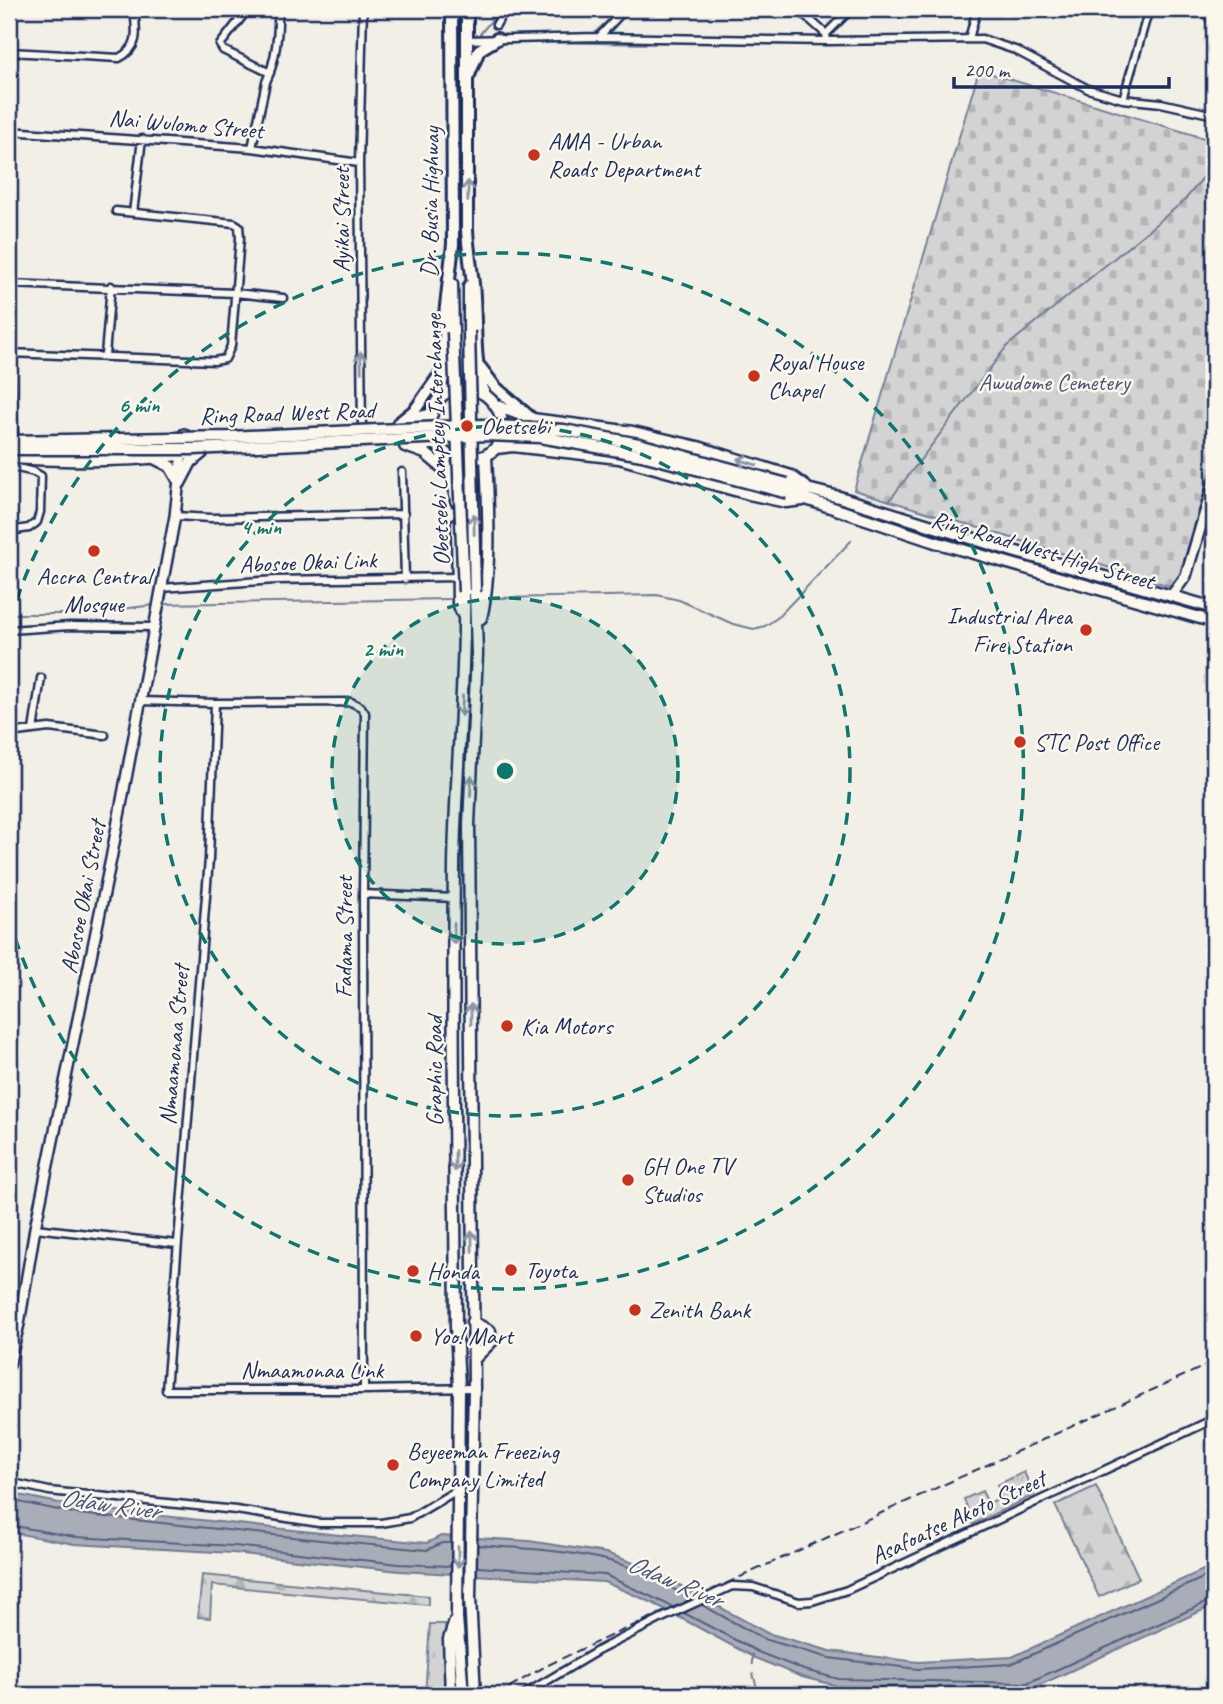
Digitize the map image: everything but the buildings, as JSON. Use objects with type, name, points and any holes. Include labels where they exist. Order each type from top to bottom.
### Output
[{"type":"highway","name":"Dr. Busia Highway","points":[[439,396],[445,368],[445,315],[452,258],[452,9]]},
{"type":"highway","points":[[453,49],[459,39],[459,9]]},
{"type":"highway","name":"Dr. Busia Highway","points":[[467,9],[469,260],[473,282],[477,361],[484,393]]},
{"type":"highway","points":[[466,92],[470,69],[479,50],[497,39]]},
{"type":"highway","points":[[477,361],[495,387],[532,419]]},
{"type":"highway","points":[[399,423],[415,410],[445,368]]},
{"type":"main road","name":"Obetsebi Lamptey Interchange","points":[[452,258],[453,332],[470,592]]},
{"type":"main road","name":"Obetsebi Lamptey Interchange","points":[[469,260],[470,619]]},
{"type":"main road","points":[[464,387],[484,393],[497,406],[532,419],[633,432],[791,476],[807,495],[786,502],[619,458],[513,446],[496,448],[486,455],[463,459],[438,448],[432,414],[439,396],[451,389],[464,387]]},
{"type":"main road","points":[[496,448],[503,428],[497,406]]},
{"type":"main road","name":"Ring Road West Road","points":[[10,438],[362,430],[432,414]]},
{"type":"main road","name":"Ring Road West Road","points":[[10,438],[229,437],[486,430]]},
{"type":"main road","name":"Ring Road West Road","points":[[9,449],[229,448],[486,430]]},
{"type":"main road","points":[[486,430],[565,440],[626,452],[788,488],[807,495]]},
{"type":"main road","name":"Ring Road West Road","points":[[9,458],[154,458],[253,444],[395,442],[438,448]]},
{"type":"main road","points":[[395,442],[425,453],[438,462],[452,478]]},
{"type":"main road","name":"Graphic Road","points":[[438,448],[452,478],[457,507],[458,603],[470,619],[477,654],[469,824],[474,1359],[471,1637],[472,1680],[477,1695]]},
{"type":"main road","points":[[154,458],[170,466],[180,482],[191,462],[205,451]]},
{"type":"main road","name":"Graphic Road","points":[[470,619],[481,618],[485,582],[486,455]]},
{"type":"main road","name":"Ring Road West High Street","points":[[807,495],[850,500],[1214,608]]},
{"type":"main road","name":"Ring Road West High Street","points":[[807,495],[846,513],[935,542],[1214,622]]},
{"type":"main road","name":"Graphic Road","points":[[463,1695],[457,1617],[459,1387],[456,1327],[454,898],[456,790],[470,619]]},
{"type":"main road","points":[[472,1322],[491,1335],[474,1359]]},
{"type":"main road","points":[[451,1695],[449,1639],[457,1617]]},
{"type":"main road","points":[[471,1637],[477,1695]]},
{"type":"street","points":[[9,90],[11,9]]},
{"type":"street","points":[[10,52],[119,58],[130,53],[134,45],[134,9]]},
{"type":"street","points":[[248,9],[220,45],[223,50],[270,73]]},
{"type":"street","points":[[252,148],[270,73],[278,9]]},
{"type":"street","name":"Ayikai Street","points":[[362,430],[359,163],[363,9]]},
{"type":"street","points":[[496,25],[505,9]]},
{"type":"street","points":[[599,37],[625,9]]},
{"type":"street","points":[[798,9],[827,37]]},
{"type":"street","points":[[827,37],[850,9]]},
{"type":"street","points":[[969,39],[977,9]]},
{"type":"street","points":[[1123,99],[1149,9]]},
{"type":"street","points":[[1208,9],[1214,27]]},
{"type":"street","points":[[466,40],[827,37],[992,41],[1015,50],[1079,86],[1123,99],[1161,103],[1214,115]]},
{"type":"street","name":"Nai Wulomo Street","points":[[9,131],[252,148],[359,163]]},
{"type":"street","points":[[133,213],[142,139]]},
{"type":"street","points":[[9,353],[214,361],[225,359],[231,346],[239,226],[234,223],[116,211]]},
{"type":"street","points":[[9,219],[10,438]]},
{"type":"street","points":[[11,284],[111,286],[283,298]]},
{"type":"street","points":[[105,355],[111,286]]},
{"type":"street","name":"Abosoe Okai Street","points":[[9,1365],[141,701],[175,516],[184,434]]},
{"type":"street","points":[[9,466],[41,476],[40,512],[37,522],[29,527],[9,531]]},
{"type":"street","points":[[402,472],[405,579]]},
{"type":"street","points":[[1192,601],[1186,588],[1186,576],[1214,482]]},
{"type":"street","points":[[175,516],[211,518],[404,514]]},
{"type":"street","points":[[1171,596],[1186,576]]},
{"type":"street","name":"Abosoe Okai Link","points":[[161,589],[276,580],[456,578]]},
{"type":"street","points":[[9,631],[154,622]]},
{"type":"street","points":[[33,730],[41,678]]},
{"type":"street","name":"Fadama Street","points":[[141,701],[351,702],[361,707],[366,717],[363,894],[365,1390]]},
{"type":"street","name":"Nmaamonaa Street","points":[[166,1390],[209,859],[215,703]]},
{"type":"street","points":[[9,733],[50,728],[106,735]]},
{"type":"street","points":[[363,894],[454,898]]},
{"type":"street","points":[[35,1228],[177,1244]]},
{"type":"street","name":"Nmaamonaa Link","points":[[166,1390],[474,1388]]},
{"type":"street","name":"Asafoatse Akoto Street","points":[[523,1695],[598,1650],[732,1586],[753,1587],[799,1602],[812,1601],[847,1590],[1214,1419]]},
{"type":"street","points":[[9,1482],[48,1491],[236,1510],[319,1523],[381,1523],[410,1518],[459,1489]]},
{"type":"green space","name":"Awudome Cemetery","points":[[979,70],[1214,141],[1214,459],[1176,588],[854,490]]},
{"type":"green space","points":[[1024,1472],[1034,1495],[973,1524],[964,1499],[982,1491],[988,1503],[1002,1498],[997,1485]]},
{"type":"green space","points":[[1096,1486],[1139,1578],[1099,1597],[1055,1505]]},
{"type":"green space","points":[[202,1575],[428,1596],[428,1605],[212,1585],[210,1618],[198,1617]]},
{"type":"green space","points":[[430,1624],[445,1624],[448,1695],[425,1695]]},
{"type":"water","points":[[9,1493],[79,1507],[340,1535],[427,1543],[441,1536],[529,1541],[606,1553],[650,1569],[767,1633],[830,1651],[918,1662],[1012,1657],[1214,1565],[1214,1605],[1029,1690],[838,1686],[802,1677],[755,1658],[653,1603],[604,1582],[399,1571],[233,1553],[74,1544],[9,1532]]},
{"type":"waterway","points":[[480,34],[501,9]]},
{"type":"waterway","points":[[593,34],[621,9]]},
{"type":"waterway","points":[[543,35],[553,35]]},
{"type":"waterway","points":[[538,42],[655,44]]},
{"type":"waterway","points":[[889,501],[1007,346],[1184,201],[1214,164]]},
{"type":"waterway","points":[[494,598],[657,595],[679,600],[733,624],[754,629],[777,618],[851,541]]},
{"type":"waterway","points":[[163,604],[449,599]]},
{"type":"waterway","points":[[9,614],[82,614],[154,605]]},
{"type":"waterway","points":[[752,1654],[752,1664]]},
{"type":"waterway","points":[[753,1674],[759,1695]]},
{"type":"railway","points":[[496,1695],[586,1647],[1214,1362]]},
{"type":"place","name":"AMA - Urban Roads Department","points":[[534,155]]},
{"type":"place","name":"Royal House Chapel","points":[[754,376]]},
{"type":"place","name":"Obetsebi","points":[[467,426]]},
{"type":"place","name":"Accra Central Mosque","points":[[94,551]]},
{"type":"place","name":"Industrial Area Fire Station","points":[[1086,630]]},
{"type":"place","name":"STC Post Office","points":[[1020,742]]},
{"type":"place","name":"Kia Motors","points":[[507,1026]]},
{"type":"place","name":"GH One TV Studios","points":[[628,1180]]},
{"type":"place","name":"Toyota","points":[[511,1270]]},
{"type":"place","name":"Honda","points":[[413,1271]]},
{"type":"place","name":"Zenith Bank","points":[[635,1310]]},
{"type":"place","name":"Yoo! Mart","points":[[416,1336]]},
{"type":"place","name":"Beyeeman Freezing Company Limited","points":[[393,1465]]},
{"type":"water label","name":"Odaw River","points":[[110,1504]]},
{"type":"water label","name":"Odaw River","points":[[675,1581]]}]
